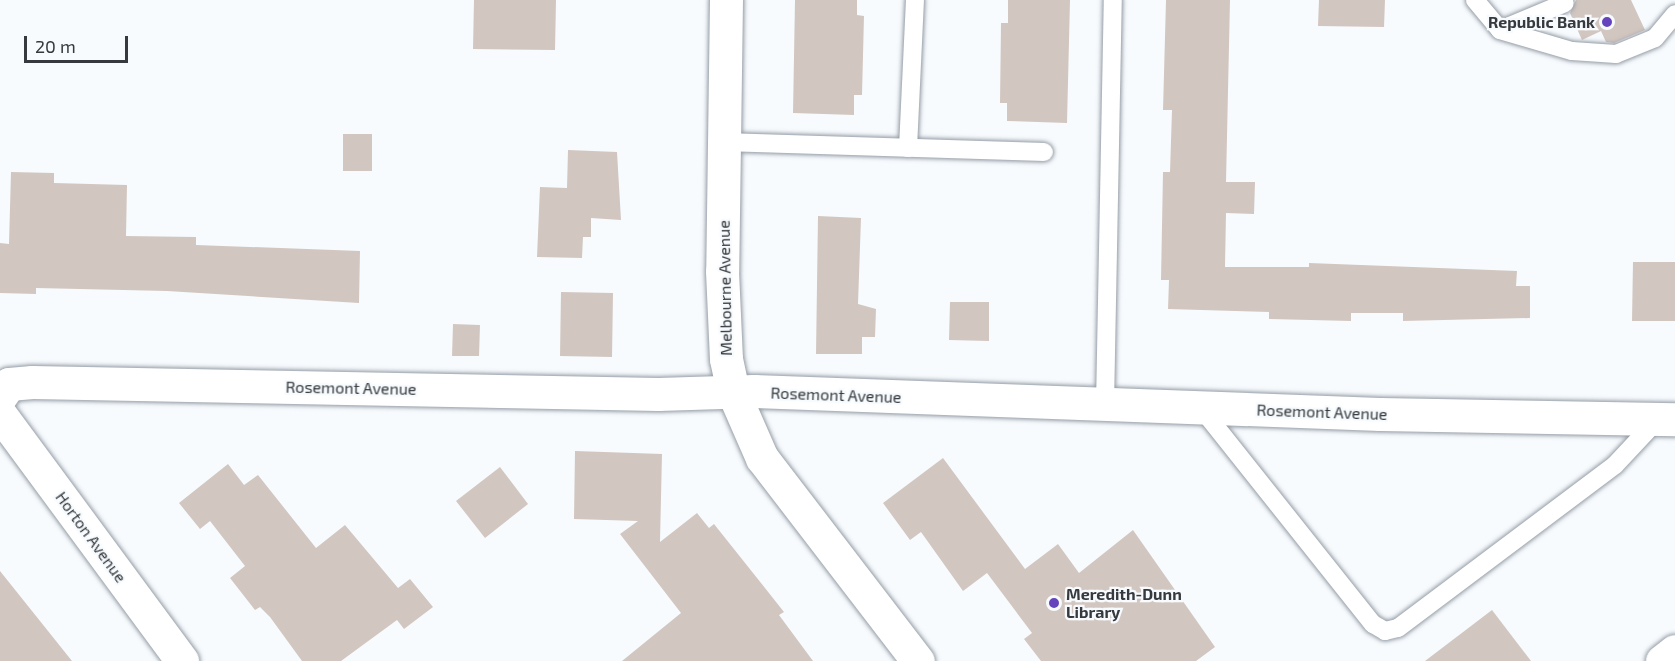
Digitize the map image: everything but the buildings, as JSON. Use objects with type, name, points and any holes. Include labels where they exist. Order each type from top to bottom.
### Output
[{"type":"street","name":"Melbourne Avenue","points":[[726,0],[723,293],[726,359],[733,392],[762,458],[918,661]]},
{"type":"street","name":"Rosemont Avenue","points":[[1,401],[9,384],[32,382],[733,392],[1202,408],[1667,418]]},
{"type":"street","name":"Horton Avenue","points":[[1,401],[182,661]]},
{"type":"street","points":[[1662,661],[1675,651]]},
{"type":"lane","points":[[908,148],[915,0]]},
{"type":"lane","points":[[1105,405],[1113,0]]},
{"type":"lane","points":[[1475,0],[1500,30],[1572,51],[1616,54],[1655,38],[1675,14]]},
{"type":"lane","points":[[1500,30],[1564,3]]},
{"type":"lane","points":[[724,142],[1044,152]]},
{"type":"lane","points":[[1202,408],[1373,624],[1385,632],[1398,628],[1615,465],[1667,418]]},
{"type":"place","name":"Republic Bank","points":[[1607,22]]},
{"type":"place","name":"Meredith-Dunn Library","points":[[1054,603]]}]
